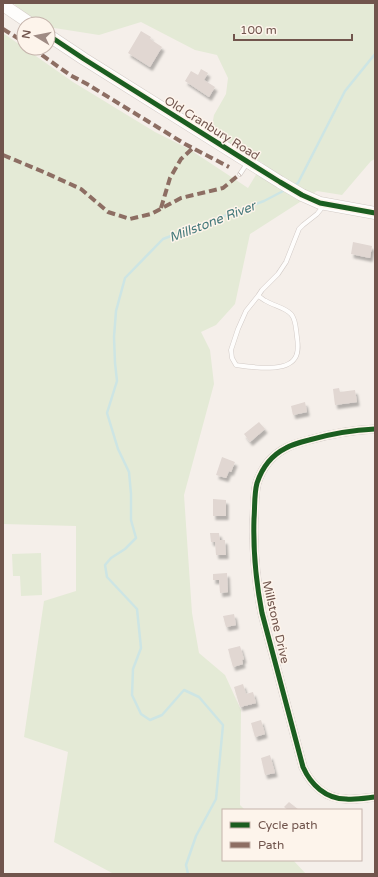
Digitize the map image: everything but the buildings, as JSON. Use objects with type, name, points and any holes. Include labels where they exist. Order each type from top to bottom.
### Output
[{"type":"street","points":[[3,5],[19,16]]},
{"type":"street","name":"Old Cranbury Road","points":[[56,40],[302,195],[323,203],[375,213]]},
{"type":"street","name":"Millstone Drive","points":[[375,429],[342,432],[318,437],[294,444],[274,455],[267,463],[257,482],[253,536],[256,583],[262,613],[306,776],[320,791],[337,798],[346,799],[375,797]]},
{"type":"lane","points":[[240,174],[248,162]]},
{"type":"lane","points":[[258,296],[292,314],[296,326],[298,350],[295,358],[290,363],[282,366],[255,368],[236,365],[232,358],[231,350],[246,310],[268,283],[278,274],[286,262],[299,230],[317,214],[323,203]]},
{"type":"green space","points":[[13,3],[375,3],[375,159],[371,161],[342,195],[317,191],[250,234],[235,304],[216,325],[201,332],[210,350],[214,384],[184,495],[192,613],[199,653],[225,675],[241,710],[240,805],[244,809],[222,809],[222,861],[294,861],[306,874],[114,874],[54,842],[68,752],[24,737],[44,601],[76,591],[76,526],[3,524],[3,33],[16,42],[16,56],[36,56],[73,82],[155,132],[189,149],[248,188],[263,163],[210,137],[214,115],[226,94],[228,78],[217,55],[195,50],[141,22],[99,35],[56,28],[56,16],[28,16]]},
{"type":"green space","points":[[41,553],[42,595],[21,596],[20,576],[13,576],[12,554]]},
{"type":"waterway","name":"Millstone River","points":[[295,185],[298,183],[345,91],[375,54]]},
{"type":"waterway","name":"Millstone River","points":[[188,874],[186,865],[196,836],[216,799],[223,725],[199,697],[184,690],[162,715],[150,720],[141,714],[132,695],[133,669],[141,648],[137,609],[107,577],[105,565],[111,558],[125,549],[136,538],[131,520],[129,472],[118,449],[107,413],[117,381],[114,337],[116,311],[125,278],[163,239],[264,201],[287,189]]},
{"type":"marked path","points":[[3,29],[16,37]]},
{"type":"marked path","points":[[43,56],[70,75],[185,144],[229,167]]},
{"type":"marked path","points":[[161,208],[170,178],[181,159],[193,148]]},
{"type":"marked path","points":[[3,155],[81,189],[108,212],[130,219],[151,214],[181,198],[223,188],[240,174]]},
{"type":"cycle path","points":[[56,40],[302,195],[320,203],[375,213]]},
{"type":"cycle path","points":[[375,429],[350,431],[300,442],[291,445],[276,454],[265,467],[257,483],[254,531],[255,566],[262,613],[306,774],[320,790],[332,797],[350,799],[375,797]]}]
